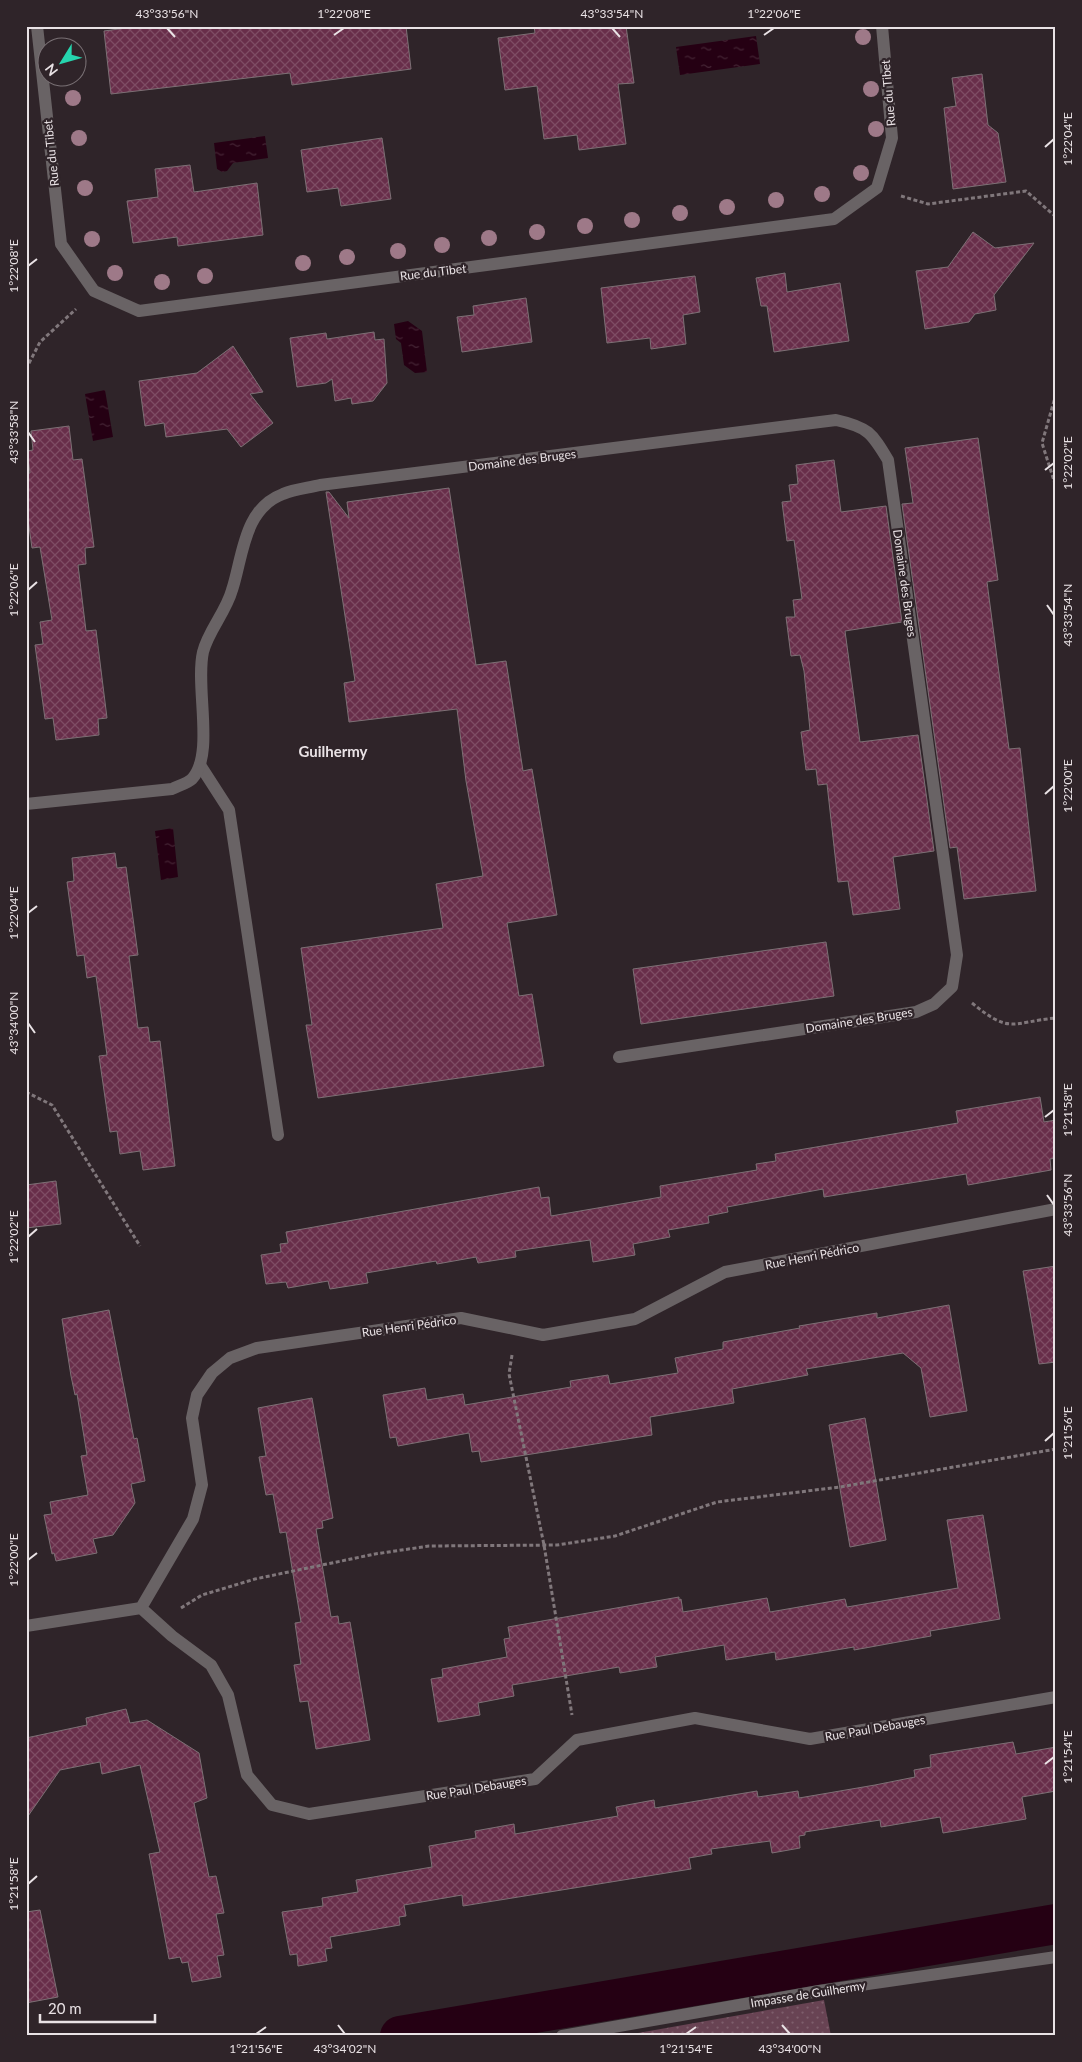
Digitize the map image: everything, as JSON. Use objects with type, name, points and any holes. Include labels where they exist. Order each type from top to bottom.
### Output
[{"type":"street","name":"Rue du Tibet","points":[[37,26],[61,244],[94,291],[139,311],[834,219],[877,188],[892,138],[882,26]]},
{"type":"street","name":"Domaine des Bruges","points":[[200,766],[204,750],[200,680],[203,652],[232,592],[247,530],[262,507],[282,494],[320,485],[836,420],[857,424],[874,436],[888,460],[957,955],[952,987],[934,1004],[916,1012],[619,1057]]},
{"type":"street","points":[[26,804],[172,788],[192,780],[200,766],[229,810],[278,1135]]},
{"type":"street","name":"Rue Henri Pédrico","points":[[141,1608],[193,1519],[202,1485],[192,1418],[198,1395],[212,1373],[230,1358],[257,1348],[461,1318],[543,1335],[634,1318],[725,1272],[1056,1209]]},
{"type":"street","points":[[26,1626],[141,1608]]},
{"type":"street","name":"Rue Paul Debauges","points":[[141,1608],[172,1636],[211,1665],[228,1695],[247,1775],[272,1805],[309,1814],[534,1779],[577,1740],[695,1718],[810,1739],[1056,1697]]},
{"type":"street","name":"Impasse de Guilhermy","points":[[562,2036],[819,1991],[1056,1957]]},
{"type":"path","points":[[877,188],[928,204],[1026,191],[1056,217]]},
{"type":"path","points":[[26,369],[40,342],[94,291]]},
{"type":"path","points":[[1056,394],[1042,444],[1056,487]]},
{"type":"path","points":[[952,987],[992,1019],[1011,1026],[1056,1018]]},
{"type":"path","points":[[26,1092],[52,1105],[140,1246]]},
{"type":"path","points":[[517,1330],[509,1374],[544,1545],[570,1710],[577,1740]]},
{"type":"path","points":[[141,1608],[180,1609],[202,1595],[255,1579],[376,1554],[429,1546],[557,1545],[615,1536],[717,1502],[840,1487],[1056,1449]]},
{"type":"shaded area","points":[[824,2000],[831,2036],[621,2036]]},
{"type":"water","points":[[756,36],[760,64],[680,75],[676,47]]},
{"type":"water","points":[[265,136],[268,158],[233,163],[227,171],[222,172],[217,169],[214,143]]},
{"type":"water","points":[[408,321],[422,331],[427,372],[415,373],[404,365],[401,343],[396,339],[394,324]]},
{"type":"water","points":[[105,390],[113,437],[93,441],[85,394]]},
{"type":"water","points":[[173,828],[178,877],[161,880],[155,831]]},
{"type":"building","points":[[141,26],[406,26],[411,69],[292,85],[290,73],[111,94],[104,31]]},
{"type":"building","points":[[534,26],[626,26],[634,83],[618,84],[626,144],[579,150],[577,135],[544,139],[537,86],[505,90],[498,38],[535,33]]},
{"type":"building","points":[[982,74],[988,125],[998,133],[1006,182],[953,189],[944,108],[956,106],[952,78]]},
{"type":"building","points":[[382,138],[391,199],[341,206],[338,188],[307,192],[301,150]]},
{"type":"building","points":[[190,165],[194,192],[257,183],[263,235],[178,246],[177,237],[133,243],[127,201],[158,197],[155,169]]},
{"type":"building","points":[[973,232],[995,248],[1034,243],[994,295],[996,310],[975,314],[969,322],[925,329],[916,271],[948,267]]},
{"type":"building","points":[[785,273],[787,292],[840,283],[849,341],[774,352],[767,306],[761,306],[756,278]]},
{"type":"building","points":[[695,276],[700,312],[683,315],[686,344],[651,349],[650,338],[607,343],[601,288]]},
{"type":"building","points":[[526,298],[532,342],[462,352],[457,317],[474,315],[473,306]]},
{"type":"building","points":[[374,332],[375,340],[384,339],[387,383],[373,401],[352,404],[351,398],[335,401],[332,379],[326,383],[297,387],[290,338],[326,333],[327,339]]},
{"type":"building","points":[[233,346],[263,392],[250,394],[273,423],[241,447],[227,429],[166,437],[164,423],[145,426],[139,381],[197,373]]},
{"type":"building","points":[[69,426],[73,460],[82,459],[94,547],[85,548],[86,564],[78,565],[86,631],[96,630],[107,718],[98,719],[99,735],[56,740],[53,718],[45,719],[35,645],[43,644],[40,622],[52,620],[40,547],[32,548],[26,505],[26,473],[30,473],[27,451],[33,450],[31,431]]},
{"type":"building","points":[[978,438],[998,580],[987,582],[1009,749],[1020,748],[1036,891],[964,899],[957,847],[950,848],[902,504],[913,503],[905,448]]},
{"type":"building","points":[[834,460],[841,512],[886,506],[902,622],[845,631],[860,742],[918,735],[934,851],[893,857],[900,909],[853,915],[848,881],[838,882],[827,784],[818,785],[816,769],[806,770],[801,732],[810,730],[804,671],[800,655],[791,656],[786,617],[795,617],[793,600],[802,599],[794,540],[787,541],[782,502],[791,501],[789,485],[798,484],[796,465]]},
{"type":"building","points":[[449,488],[476,665],[506,661],[523,771],[532,769],[557,915],[507,923],[519,996],[532,994],[544,1066],[318,1098],[306,1025],[312,1025],[301,948],[443,928],[436,884],[483,876],[466,781],[457,709],[349,722],[344,683],[355,681],[326,492],[329,492],[349,518],[347,502]]},
{"type":"building","points":[[115,853],[117,868],[126,867],[138,955],[129,956],[138,1028],[148,1027],[150,1042],[160,1041],[175,1166],[143,1170],[140,1151],[120,1154],[117,1131],[110,1132],[99,1056],[107,1055],[96,976],[87,978],[84,955],[77,956],[67,882],[74,881],[72,858]]},
{"type":"building","points":[[826,942],[834,996],[641,1024],[633,969]]},
{"type":"building","points":[[1040,1097],[1044,1122],[1056,1120],[1056,1158],[1050,1159],[1051,1170],[968,1185],[966,1174],[824,1197],[823,1189],[727,1207],[728,1212],[708,1216],[709,1223],[668,1230],[670,1237],[633,1244],[635,1255],[593,1262],[590,1240],[515,1251],[516,1257],[478,1263],[476,1257],[437,1264],[436,1261],[366,1273],[368,1283],[330,1289],[328,1281],[288,1288],[286,1282],[266,1284],[261,1255],[281,1252],[280,1244],[288,1243],[286,1232],[539,1187],[541,1198],[549,1197],[551,1216],[661,1197],[660,1186],[757,1170],[756,1164],[776,1161],[775,1154],[958,1123],[956,1111]]},
{"type":"building","points":[[56,1181],[61,1224],[26,1228],[26,1185]]},
{"type":"building","points":[[1056,1266],[1056,1362],[1039,1364],[1023,1271]]},
{"type":"building","points":[[949,1305],[967,1411],[930,1417],[921,1368],[903,1353],[806,1369],[808,1375],[732,1389],[734,1403],[650,1417],[652,1435],[481,1462],[479,1451],[472,1452],[469,1433],[398,1446],[396,1437],[390,1438],[383,1395],[425,1388],[427,1400],[463,1394],[465,1405],[571,1387],[570,1381],[608,1375],[610,1384],[678,1373],[675,1358],[723,1349],[723,1342],[800,1328],[799,1326],[877,1313],[877,1318]]},
{"type":"building","points":[[109,1310],[134,1439],[137,1438],[145,1481],[131,1484],[135,1503],[113,1535],[93,1539],[97,1553],[56,1561],[54,1553],[52,1554],[44,1515],[52,1514],[50,1502],[88,1495],[81,1456],[87,1455],[62,1319]]},
{"type":"building","points":[[312,1398],[333,1518],[322,1521],[323,1528],[316,1529],[331,1617],[338,1616],[339,1624],[350,1622],[370,1740],[316,1749],[308,1701],[300,1702],[294,1665],[301,1664],[295,1623],[301,1622],[286,1532],[280,1533],[273,1494],[266,1495],[259,1457],[266,1456],[258,1408]]},
{"type":"building","points":[[865,1418],[886,1540],[850,1547],[829,1425]]},
{"type":"building","points":[[983,1515],[1000,1619],[930,1631],[931,1636],[854,1650],[854,1647],[776,1660],[775,1652],[726,1660],[724,1645],[655,1657],[657,1667],[620,1673],[619,1667],[512,1685],[514,1696],[478,1703],[480,1715],[438,1722],[431,1679],[443,1677],[442,1669],[507,1657],[504,1639],[510,1638],[508,1627],[679,1597],[683,1612],[767,1598],[770,1612],[845,1599],[847,1607],[958,1588],[947,1520]]},
{"type":"building","points":[[126,1709],[130,1723],[147,1720],[199,1753],[207,1798],[194,1803],[209,1877],[216,1876],[224,1913],[216,1914],[224,1955],[217,1956],[221,1977],[192,1982],[188,1962],[182,1963],[180,1957],[169,1959],[149,1854],[160,1852],[140,1765],[102,1774],[100,1762],[60,1770],[26,1819],[26,1738],[87,1725],[86,1718]]},
{"type":"building","points":[[1013,1742],[1016,1754],[1056,1747],[1056,1791],[1022,1797],[1026,1819],[943,1833],[940,1817],[881,1827],[880,1820],[805,1832],[805,1835],[799,1836],[800,1848],[772,1853],[770,1841],[711,1849],[712,1854],[689,1858],[691,1869],[463,1906],[462,1895],[404,1905],[406,1916],[399,1917],[400,1925],[330,1937],[332,1948],[325,1949],[327,1961],[298,1966],[297,1954],[290,1955],[282,1912],[323,1906],[322,1898],[358,1892],[356,1880],[432,1867],[429,1846],[476,1838],[475,1831],[514,1824],[515,1834],[618,1816],[616,1807],[654,1800],[655,1808],[757,1791],[758,1797],[798,1791],[799,1798],[915,1777],[914,1770],[931,1767],[930,1755]]},
{"type":"building","points":[[40,1910],[58,1997],[26,2003],[26,1912]]},
{"type":"waterway","points":[[400,2036],[1056,1924]]},
{"type":"district","name":"Guilhermy","points":[[333,751]]}]
